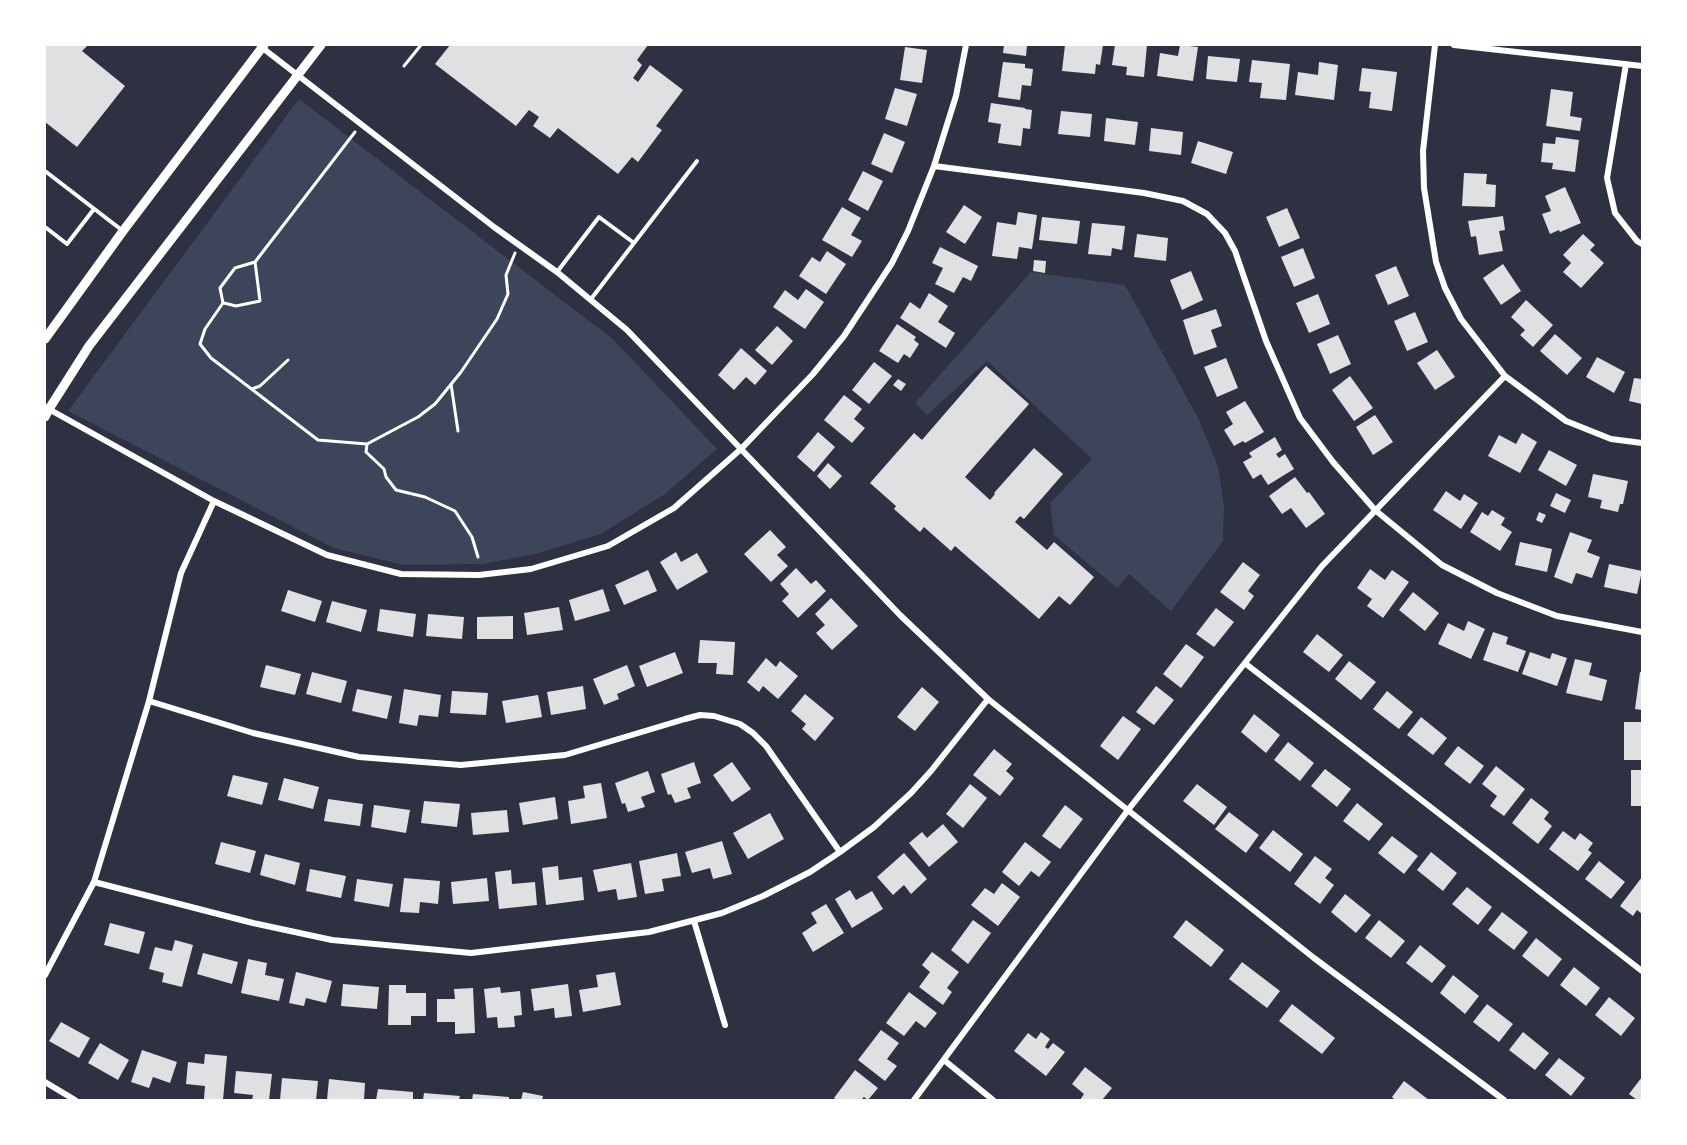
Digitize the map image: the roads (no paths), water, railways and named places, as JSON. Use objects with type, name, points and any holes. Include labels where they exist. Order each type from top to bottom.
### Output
[{"type":"street","points":[[321,45],[89,346],[46,411],[214,501],[327,555],[401,574],[479,576],[531,569],[608,546],[674,508],[741,449],[813,374],[844,336],[892,263],[908,231],[934,166],[956,96],[966,45]]},
{"type":"street","points":[[1435,45],[1423,152],[1424,188],[1436,262],[1445,288],[1461,319],[1505,376],[1566,421],[1611,439],[1642,443]]},
{"type":"street","points":[[1454,45],[1642,66]]},
{"type":"street","points":[[45,339],[262,46],[557,272],[627,330],[900,615],[988,699],[1314,958],[1504,1100]]},
{"type":"street","points":[[1626,64],[1607,178],[1615,213],[1637,241],[1642,244]]},
{"type":"street","points":[[934,166],[1143,193],[1183,201],[1207,214],[1225,233],[1235,251],[1266,341],[1300,418],[1333,462],[1375,510],[1442,565],[1497,593],[1557,616],[1642,632]]},
{"type":"street","points":[[914,1100],[1128,810],[1322,566],[1505,376]]},
{"type":"street","points":[[45,975],[94,882],[149,701],[181,573],[214,501]]},
{"type":"street","points":[[1246,664],[1642,971]]},
{"type":"street","points":[[94,882],[254,923],[332,940],[471,953],[649,932],[722,913],[786,886],[840,852],[874,827],[911,793],[988,699]]},
{"type":"street","points":[[149,701],[252,733],[359,757],[461,765],[566,755],[685,718],[700,715],[714,716],[740,724],[766,746],[840,852]]},
{"type":"street","points":[[694,921],[724,1026]]},
{"type":"street","points":[[944,1060],[993,1100]]},
{"type":"street","points":[[45,1082],[75,1100]]},
{"type":"lane","points":[[591,299],[697,161]]},
{"type":"lane","points":[[45,171],[123,231]]},
{"type":"lane","points":[[45,227],[67,244],[94,209]]},
{"type":"lane","points":[[557,272],[599,217],[634,243]]}]
